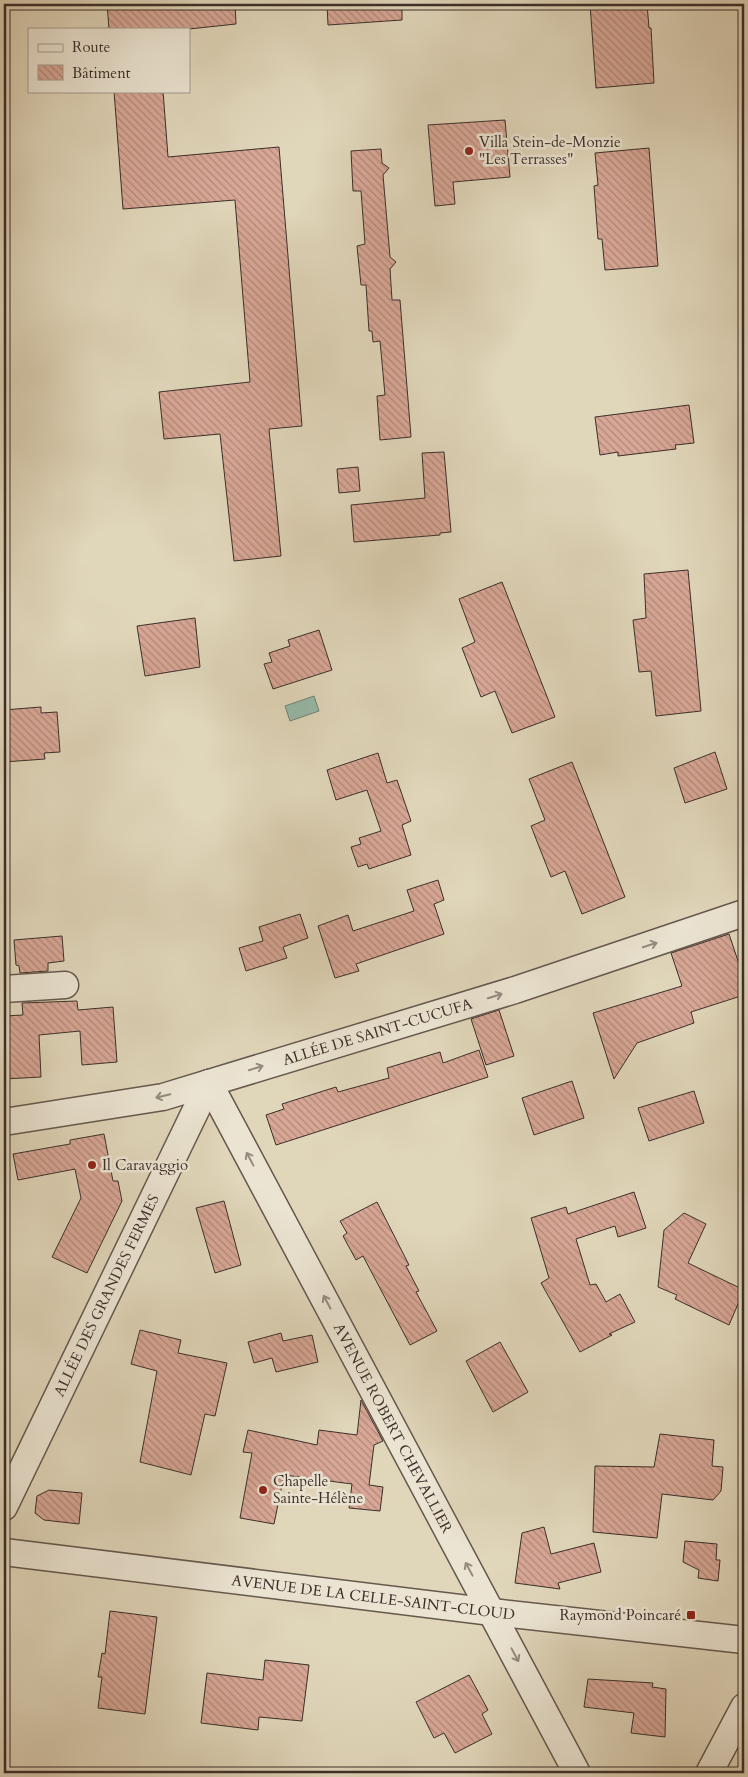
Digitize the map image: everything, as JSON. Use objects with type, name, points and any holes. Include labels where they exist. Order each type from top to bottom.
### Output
[{"type":"street","name":"ALLÉE DE SAINT-CUCUFA","points":[[4,1122],[163,1097],[515,990],[744,913]]},
{"type":"street","points":[[4,989],[65,985]]},
{"type":"street","name":"ALLÉE DES GRANDES FERMES","points":[[4,1507],[209,1083]]},
{"type":"street","name":"AVENUE ROBERT CHEVALLIER","points":[[209,1083],[577,1773]]},
{"type":"street","name":"AVENUE DE LA CELLE-SAINT-CLOUD","points":[[4,1552],[492,1612],[744,1640]]},
{"type":"street","points":[[709,1773],[744,1707]]},
{"type":"shaded area","points":[[314,696],[319,711],[290,721],[285,706]]},
{"type":"building","points":[[107,4],[235,4],[236,24],[190,29],[109,28]]},
{"type":"building","points":[[327,4],[402,4],[402,20],[328,25]]},
{"type":"building","points":[[590,4],[647,4],[649,28],[651,28],[654,83],[596,88]]},
{"type":"building","points":[[114,92],[163,92],[168,157],[279,147],[302,426],[269,429],[281,556],[234,561],[220,434],[164,439],[159,392],[250,382],[235,200],[123,209]]},
{"type":"building","name":"Villa Stein-de-Monzie \"Les Terrasses\"","points":[[505,120],[510,177],[453,182],[455,204],[435,206],[428,125]]},
{"type":"building","points":[[649,148],[658,266],[605,270],[602,239],[598,239],[594,186],[598,185],[595,153]]},
{"type":"building","points":[[381,149],[382,163],[389,168],[383,175],[390,257],[396,262],[390,269],[392,300],[400,300],[411,437],[380,440],[377,396],[385,395],[380,341],[373,342],[372,331],[369,331],[366,285],[361,285],[357,246],[365,244],[361,191],[353,191],[351,151]]},
{"type":"building","points":[[689,405],[694,443],[675,445],[676,449],[618,456],[618,452],[600,455],[595,417]]},
{"type":"building","points":[[444,452],[451,532],[440,533],[440,535],[354,542],[351,505],[425,498],[422,453]]},
{"type":"building","points":[[358,467],[360,491],[339,493],[337,469]]},
{"type":"building","points":[[688,570],[701,711],[656,716],[651,671],[639,672],[633,620],[646,618],[644,574]]},
{"type":"building","points":[[502,582],[555,717],[512,733],[495,691],[481,697],[462,648],[475,642],[459,599]]},
{"type":"building","points":[[195,618],[200,667],[145,676],[137,626]]},
{"type":"building","points":[[319,630],[332,670],[273,689],[264,664],[272,662],[269,653],[290,646],[288,640]]},
{"type":"building","points":[[41,707],[41,713],[57,712],[60,752],[44,753],[45,759],[4,762],[4,710]]},
{"type":"building","points":[[715,752],[727,789],[685,803],[674,768]]},
{"type":"building","points":[[378,753],[387,783],[397,780],[411,821],[402,825],[411,855],[369,869],[367,864],[358,867],[351,847],[361,844],[359,838],[381,831],[367,790],[336,800],[327,770]]},
{"type":"building","points":[[572,762],[625,897],[582,914],[565,871],[551,877],[531,826],[545,820],[529,779]]},
{"type":"building","points":[[438,880],[444,900],[434,904],[444,934],[356,964],[359,971],[335,978],[318,926],[348,915],[353,931],[414,911],[407,890]]},
{"type":"building","points":[[300,914],[308,938],[283,947],[287,958],[246,971],[239,948],[263,941],[259,927]]},
{"type":"building","points":[[729,934],[744,979],[744,995],[691,1012],[694,1023],[637,1043],[614,1079],[593,1013],[682,986],[671,953]]},
{"type":"building","points":[[62,936],[64,961],[48,963],[48,971],[20,973],[19,966],[16,965],[14,940]]},
{"type":"building","points":[[77,1001],[78,1010],[113,1007],[117,1062],[82,1065],[80,1031],[39,1035],[41,1077],[4,1079],[4,1016],[23,1015],[22,1003]]},
{"type":"building","points":[[499,1010],[514,1056],[486,1065],[471,1019]]},
{"type":"building","points":[[479,1050],[488,1077],[276,1145],[266,1115],[284,1109],[282,1104],[336,1087],[338,1092],[389,1078],[387,1068],[440,1052],[443,1063]]},
{"type":"building","points":[[572,1081],[584,1118],[534,1135],[522,1098]]},
{"type":"building","points":[[694,1091],[704,1123],[649,1141],[638,1108]]},
{"type":"building","points":[[104,1134],[113,1181],[118,1181],[122,1201],[87,1273],[52,1257],[81,1198],[75,1169],[18,1180],[13,1154],[70,1144],[70,1140]]},
{"type":"building","points":[[634,1192],[646,1228],[618,1237],[615,1226],[576,1239],[590,1285],[596,1284],[606,1302],[620,1294],[635,1322],[609,1334],[612,1335],[580,1352],[541,1283],[549,1278],[531,1218],[566,1207],[568,1214]]},
{"type":"building","points":[[224,1201],[241,1265],[215,1273],[196,1208]]},
{"type":"building","points":[[377,1202],[409,1265],[406,1266],[419,1291],[416,1292],[437,1331],[410,1345],[363,1256],[356,1260],[343,1236],[347,1233],[340,1221]]},
{"type":"building","points":[[684,1213],[706,1224],[688,1263],[744,1290],[729,1325],[675,1299],[677,1295],[658,1287],[664,1230]]},
{"type":"building","points":[[140,1330],[181,1340],[178,1353],[227,1363],[215,1416],[205,1414],[191,1475],[140,1462],[157,1371],[131,1364]]},
{"type":"building","points":[[281,1333],[283,1341],[312,1335],[318,1362],[276,1372],[272,1358],[254,1363],[248,1342]]},
{"type":"building","points":[[500,1342],[528,1392],[493,1412],[466,1361]]},
{"type":"building","points":[[361,1400],[383,1441],[374,1445],[369,1485],[383,1487],[380,1511],[349,1508],[352,1484],[284,1475],[274,1524],[240,1518],[252,1453],[243,1452],[248,1430],[317,1445],[319,1430],[357,1435]]},
{"type":"building","points":[[660,1434],[714,1440],[712,1466],[723,1467],[721,1491],[713,1500],[662,1494],[657,1538],[593,1532],[595,1466],[654,1467]]},
{"type":"building","points":[[49,1490],[82,1493],[79,1524],[44,1520],[35,1513],[37,1496]]},
{"type":"building","points":[[544,1527],[551,1554],[594,1543],[601,1572],[558,1583],[560,1589],[515,1583],[522,1533]]},
{"type":"building","points":[[685,1541],[717,1544],[716,1560],[720,1560],[718,1581],[698,1578],[699,1570],[683,1562]]},
{"type":"building","points":[[110,1611],[157,1617],[145,1714],[98,1708],[102,1677],[98,1677],[102,1653],[105,1654]]},
{"type":"building","points":[[265,1660],[309,1665],[302,1721],[259,1717],[258,1730],[201,1723],[207,1673],[263,1680]]},
{"type":"building","points":[[469,1675],[488,1710],[482,1714],[492,1734],[455,1753],[444,1733],[434,1738],[416,1702]]},
{"type":"building","points":[[588,1679],[653,1683],[652,1687],[666,1689],[665,1737],[631,1733],[634,1713],[584,1707]]},
{"type":"place","name":"Villa Stein-de-Monzie \"Les Terrasses\"","points":[[469,151]]},
{"type":"place","name":"Il Caravaggio","points":[[92,1165]]},
{"type":"place","name":"Chapelle Sainte-Hélène","points":[[263,1490]]},
{"type":"place","name":"Raymond Poincaré","points":[[691,1615]]}]
